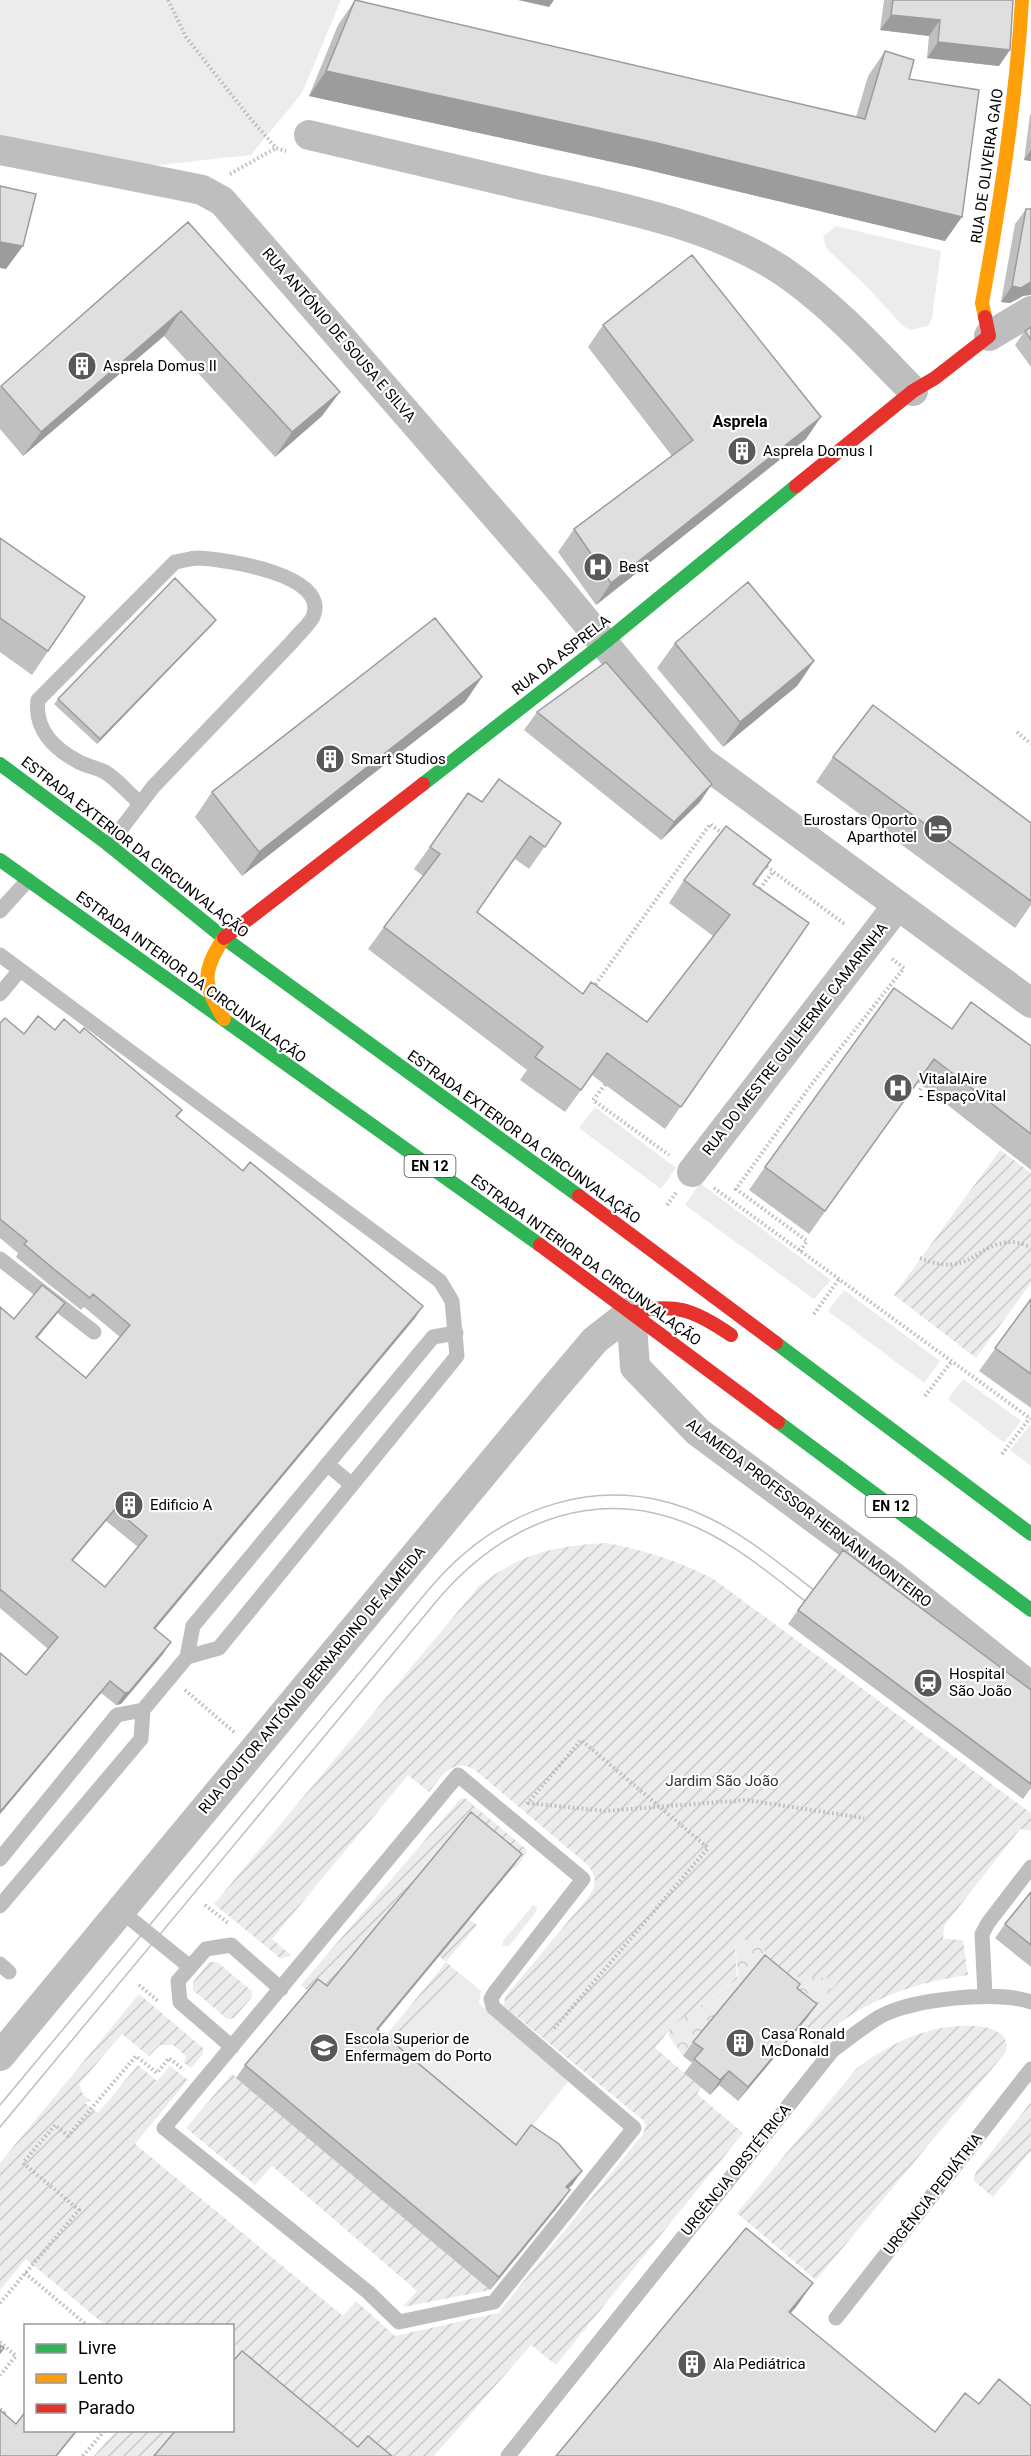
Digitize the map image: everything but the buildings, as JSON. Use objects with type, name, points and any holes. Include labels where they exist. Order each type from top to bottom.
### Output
[{"type":"main road","name":"RUA DE OLIVEIRA GAIO","points":[[989,336],[982,303],[999,208],[1019,55],[1022,0]]},
{"type":"main road","name":"RUA DA ASPRELA","points":[[226,1023],[207,991],[204,973],[224,939],[604,643],[913,391],[935,378],[989,336]]},
{"type":"main road","name":"ESTRADA EXTERIOR DA CIRCUNVALAÇÃO","points":[[0,764],[109,845],[224,939],[598,1209],[1031,1534]]},
{"type":"main road","name":"ESTRADA INTERIOR DA CIRCUNVALAÇÃO","points":[[0,860],[631,1312],[1031,1610]]},
{"type":"main road","points":[[199,954],[208,942],[207,924]]},
{"type":"main road","points":[[152,968],[175,964]]},
{"type":"main road","points":[[631,1312],[661,1306],[678,1306],[701,1314],[740,1342]]},
{"type":"main road","points":[[851,1416],[883,1424]]},
{"type":"street","points":[[309,135],[610,205],[692,229],[736,247],[786,273],[841,318],[913,391]]},
{"type":"street","name":"RUA ANTÓNIO DE SOUSA E SILVA","points":[[0,150],[202,190],[222,201],[604,643]]},
{"type":"street","points":[[989,336],[1031,311]]},
{"type":"street","name":"RUA DO MESTRE GUILHERME CAMARINHA","points":[[604,643],[701,761],[1031,1003]]},
{"type":"street","name":"RUA DO MESTRE GUILHERME CAMARINHA","points":[[692,1172],[897,906]]},
{"type":"street","name":"ALAMEDA PROFESSOR HERNÂNI MONTEIRO","points":[[631,1312],[635,1367],[698,1432],[891,1575],[1031,1688]]},
{"type":"street","name":"RUA DOUTOR ANTÓNIO BERNARDINO DE ALMEIDA","points":[[0,2056],[550,1393],[595,1340],[631,1312]]},
{"type":"lane","points":[[109,845],[141,803],[153,787],[292,642],[313,617],[314,606],[309,594],[298,583],[285,575],[197,558],[175,562],[38,700],[36,714],[40,727],[60,750],[79,762],[106,772],[141,803]]},
{"type":"lane","points":[[0,911],[28,880]]},
{"type":"lane","points":[[0,955],[440,1281],[452,1301],[457,1356],[219,1648],[186,1658]]},
{"type":"lane","points":[[0,994],[20,970]]},
{"type":"lane","points":[[0,1258],[94,1332]]},
{"type":"lane","points":[[0,1906],[141,1739],[143,1710],[186,1658],[193,1626],[432,1337],[456,1333]]},
{"type":"lane","points":[[327,1464],[352,1485]]},
{"type":"lane","points":[[0,1859],[117,1715],[143,1710]]},
{"type":"lane","points":[[458,1775],[513,1821],[583,1879],[508,1974],[491,1999],[493,2007],[634,2128],[494,2302],[399,2322],[368,2292],[164,2128],[458,1775]]},
{"type":"lane","points":[[985,1995],[982,1934],[1031,1867]]},
{"type":"lane","points":[[121,1911],[190,1967]]},
{"type":"lane","points":[[232,2048],[180,2002],[178,1981],[206,1949],[231,1945],[281,1989]]},
{"type":"lane","name":"URGÊNCIA OBSTÉTRICA","points":[[508,2456],[832,2051],[883,2015],[915,2006],[985,1995],[1031,2002]]},
{"type":"lane","name":"URGÊNCIA PEDIÁTRIA","points":[[836,2318],[1031,2069]]},
{"type":"path","points":[[168,0],[186,38],[276,148],[298,155],[309,135]]},
{"type":"path","points":[[202,190],[276,148]]},
{"type":"path","points":[[1017,732],[1031,744]]},
{"type":"path","points":[[601,997],[591,990],[710,824],[728,838]]},
{"type":"path","points":[[755,858],[870,943]]},
{"type":"path","points":[[751,899],[773,872]]},
{"type":"path","points":[[800,1251],[807,1241],[736,1189],[796,1104],[904,968]]},
{"type":"path","points":[[614,1073],[593,1100],[1030,1418],[1002,1454]]},
{"type":"path","points":[[920,1090],[926,1081]]},
{"type":"path","points":[[920,1258],[936,1264],[957,1265],[993,1247],[1013,1242],[1031,1246]]},
{"type":"path","points":[[814,1314],[839,1279]]},
{"type":"path","points":[[925,1396],[952,1361]]},
{"type":"path","points":[[977,1380],[984,1370]]},
{"type":"path","points":[[170,1678],[255,1750]]},
{"type":"path","points":[[513,1821],[581,1740],[708,1848],[539,2046]]},
{"type":"path","points":[[528,1803],[605,1811],[746,1800],[864,1818]]},
{"type":"path","points":[[0,2303],[79,2210],[23,2163],[55,2125],[68,2136],[136,2056],[157,2073],[169,2058],[201,2084]]},
{"type":"path","points":[[25,2273],[87,2324]]},
{"type":"path","points":[[0,2342],[16,2356],[0,2375]]},
{"type":"path","points":[[0,2409],[4,2413],[0,2418]]},
{"type":"path","points":[[83,2456],[103,2432]]},
{"type":"green space","points":[[0,0],[341,0],[302,93],[251,155],[149,166],[0,136]]},
{"type":"green space","points":[[836,226],[941,251],[932,318],[928,326],[910,330],[903,326],[827,249],[823,237]]},
{"type":"green space","points":[[595,1107],[676,1168],[661,1189],[579,1128]]},
{"type":"green space","points":[[1000,1150],[1031,1173],[1031,1283],[976,1358],[894,1295]]},
{"type":"green space","points":[[700,1183],[831,1280],[814,1299],[685,1205]]},
{"type":"green space","points":[[844,1290],[940,1361],[924,1383],[828,1311]]},
{"type":"green space","points":[[963,1379],[1021,1421],[1004,1443],[948,1399]]},
{"type":"green space","points":[[1031,1426],[1031,1466],[1010,1450]]},
{"type":"green space","name":"Jardim São João","points":[[607,1543],[635,1549],[686,1566],[712,1578],[1031,1813],[1031,1831],[1020,1829],[944,1926],[943,1939],[963,1940],[968,1975],[906,1989],[866,2006],[831,2030],[816,2045],[797,2030],[840,1979],[781,1976],[773,1971],[758,1936],[735,1942],[737,1979],[672,2026],[655,2048],[701,2087],[697,2094],[743,2133],[556,2365],[531,2345],[434,2456],[321,2456],[234,2384],[234,2324],[104,2324],[26,2259],[0,2290],[0,2163],[139,1994],[203,2048],[203,2054],[191,2068],[184,2063],[186,2056],[173,2045],[160,2045],[149,2056],[122,2034],[79,2084],[83,2094],[91,2101],[84,2102],[98,2113],[138,2065],[157,2081],[170,2066],[188,2080],[135,2144],[343,2316],[356,2301],[395,2336],[498,2313],[643,2134],[646,2126],[643,2120],[504,2006],[505,1997],[590,1895],[595,1880],[588,1865],[475,1770],[460,1765],[448,1770],[429,1792],[408,1775],[272,1939],[291,1955],[289,1957],[280,1958],[214,1904],[480,1585],[525,1558],[571,1546]]},
{"type":"green space","points":[[461,1798],[466,1799],[526,1849],[527,1853],[515,1869],[462,1825],[318,1999],[301,1985]]},
{"type":"green space","points":[[533,1905],[537,1907],[536,1912],[509,1946],[503,1946],[503,1941]]},
{"type":"green space","points":[[469,1919],[477,1925],[446,1962],[439,1956]]},
{"type":"green space","points":[[758,1936],[773,1971],[781,1976],[841,1978],[807,2018],[683,2056],[669,2036],[669,2028],[735,1981],[738,1975],[735,1941]]},
{"type":"green space","points":[[209,1962],[217,1962],[252,1991],[252,1997],[234,2018],[227,2019],[193,1990],[193,1982]]},
{"type":"green space","points":[[446,1962],[458,1972],[396,2047],[384,2038]]},
{"type":"green space","points":[[458,1972],[481,1991],[479,2004],[570,2079],[507,2158],[387,2057]]},
{"type":"green space","points":[[976,2026],[990,2028],[1003,2035],[1007,2045],[1005,2053],[816,2280],[737,2213],[857,2068],[898,2042],[913,2036],[943,2028]]},
{"type":"green space","points":[[232,2074],[490,2290],[403,2307],[417,2291],[272,2166],[255,2185],[186,2128]]},
{"type":"green space","points":[[1031,2102],[1031,2151],[993,2197],[1031,2230],[973,2180],[977,2170]]},
{"type":"green space","points":[[115,2432],[178,2432],[158,2456],[94,2456]]},
{"type":"tram line","points":[[0,2105],[430,1588],[458,1559],[488,1535],[521,1517],[556,1503],[593,1496],[630,1496],[668,1503],[707,1517],[738,1534],[827,1600]]},
{"type":"tram line","points":[[0,2127],[440,1597],[467,1570],[496,1547],[527,1529],[559,1516],[594,1510],[629,1509],[665,1516],[702,1530],[733,1547],[818,1611]]},
{"type":"traffic: fast","points":[[423,784],[604,643],[796,486]]},
{"type":"traffic: fast","points":[[0,764],[109,845],[224,938],[579,1196]]},
{"type":"traffic: fast","points":[[0,860],[540,1245]]},
{"type":"traffic: fast","points":[[776,1343],[1031,1534]]},
{"type":"traffic: fast","points":[[778,1422],[1031,1610]]},
{"type":"traffic: slow","points":[[985,317],[982,303],[1006,152],[1016,76],[1022,0]]},
{"type":"traffic: slow","points":[[224,938],[208,970],[212,997],[224,1019]]},
{"type":"traffic: jam","points":[[796,486],[913,391],[935,378],[989,336],[985,317]]},
{"type":"traffic: jam","points":[[224,938],[423,784]]},
{"type":"traffic: jam","points":[[579,1196],[776,1343]]},
{"type":"traffic: jam","points":[[540,1245],[778,1422]]},
{"type":"traffic: jam","points":[[631,1312],[660,1308],[684,1310],[706,1319],[731,1335]]},
{"type":"place","name":"Asprela Domus II","points":[[82,366]]},
{"type":"place","name":"Asprela Domus I","points":[[742,451]]},
{"type":"place","name":"Best","points":[[598,567]]},
{"type":"place","name":"Smart Studios","points":[[330,759]]},
{"type":"place","name":"Eurostars Oporto Aparthotel","points":[[938,829]]},
{"type":"place","name":"VitalalAire - EspaçoVital","points":[[898,1088]]},
{"type":"place","name":"Edificio A","points":[[129,1505]]},
{"type":"place","name":"Hospital São João","points":[[928,1683]]},
{"type":"place","name":"Casa Ronald McDonald","points":[[740,2043]]},
{"type":"place","name":"Escola Superior de Enfermagem do Porto","points":[[324,2048]]},
{"type":"place","name":"Ala Pediátrica","points":[[692,2364]]},
{"type":"district","name":"Asprela","points":[[740,421]]}]
